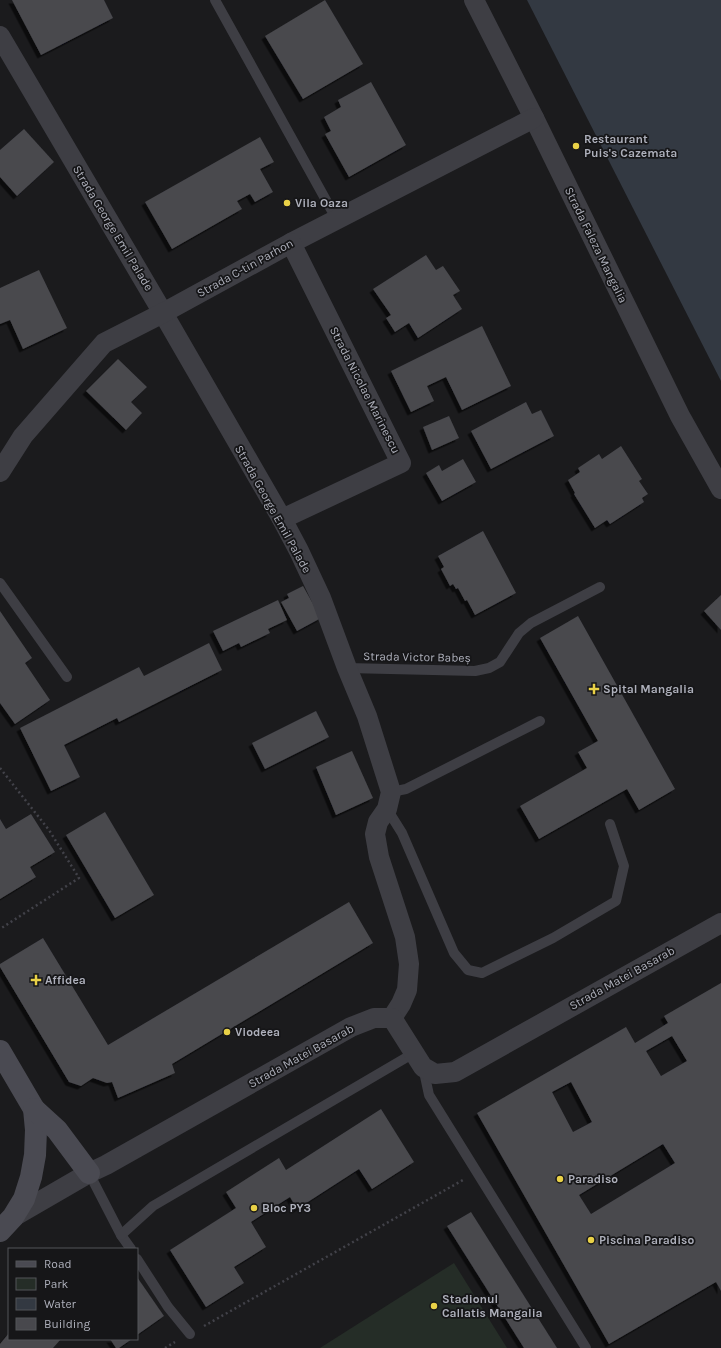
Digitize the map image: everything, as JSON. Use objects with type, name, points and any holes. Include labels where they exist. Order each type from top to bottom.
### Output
[{"type":"street","name":"Strada Faleza Mangalia","points":[[474,0],[534,118],[680,416],[721,490]]},
{"type":"street","name":"Strada George Emil Palade","points":[[0,36],[163,313],[299,551],[321,598],[347,668],[367,716],[389,800]]},
{"type":"street","name":"Strada C-tin Parhon","points":[[0,472],[23,436],[104,343],[163,313],[291,243],[534,118]]},
{"type":"street","name":"Strada Nicolae Marinescu","points":[[282,519],[401,463],[291,243]]},
{"type":"street","points":[[389,800],[378,822],[375,834],[379,857],[405,937],[409,964],[407,990],[401,1004],[392,1018],[419,1060]]},
{"type":"street","name":"Strada Matei Basarab","points":[[419,1060],[435,1074],[455,1072],[721,923]]},
{"type":"street","name":"Strada Matei Basarab","points":[[7,1224],[89,1173],[106,1165],[351,1026],[374,1018],[392,1018]]},
{"type":"street","points":[[0,1050],[34,1109],[57,1130],[89,1173]]},
{"type":"street","points":[[7,1224],[24,1199],[33,1170],[35,1155],[34,1109]]},
{"type":"lane","points":[[214,0],[337,220]]},
{"type":"lane","points":[[0,582],[67,677]]},
{"type":"lane","name":"Strada Victor Babeș","points":[[347,668],[475,671],[489,668],[500,662],[519,633],[531,623],[600,587]]},
{"type":"lane","points":[[540,721],[406,789],[389,800],[454,953],[468,970],[482,973],[554,938],[616,901],[624,866],[610,824]]},
{"type":"lane","points":[[122,1235],[153,1206],[419,1060],[429,1095],[586,1348]]},
{"type":"lane","points":[[89,1173],[130,1248]]},
{"type":"lane","points":[[138,1261],[168,1307],[190,1334]]},
{"type":"path","points":[[0,768],[49,830],[79,878],[0,929]]},
{"type":"path","points":[[165,1348],[477,1172]]},
{"type":"green space","name":"Stadionul Callatis Mangalia","points":[[454,1263],[507,1348],[320,1348]]},
{"type":"water","points":[[527,0],[721,0],[721,381]]},
{"type":"building","points":[[12,0],[104,0],[113,18],[41,55]]},
{"type":"building","points":[[325,0],[363,64],[303,99],[265,36]]},
{"type":"building","points":[[371,82],[406,145],[349,177],[325,134],[331,131],[324,117],[341,107],[338,100]]},
{"type":"building","points":[[24,129],[54,162],[17,196],[0,177],[0,150]]},
{"type":"building","points":[[260,137],[274,162],[260,169],[273,192],[255,202],[250,194],[237,201],[242,209],[172,249],[145,202]]},
{"type":"building","points":[[426,255],[436,270],[443,266],[460,291],[453,295],[462,309],[418,338],[409,323],[395,332],[386,318],[391,315],[373,289]]},
{"type":"building","points":[[39,270],[67,328],[23,349],[10,320],[0,324],[0,288]]},
{"type":"building","points":[[482,326],[511,386],[462,410],[446,377],[427,386],[434,401],[411,412],[391,371]]},
{"type":"building","points":[[118,359],[147,387],[131,402],[142,413],[126,430],[86,391]]},
{"type":"building","points":[[526,402],[532,414],[541,410],[554,436],[491,469],[471,431]]},
{"type":"building","points":[[449,416],[459,438],[432,450],[423,427]]},
{"type":"building","points":[[621,446],[642,479],[639,481],[648,494],[642,498],[644,502],[610,524],[607,520],[595,528],[574,494],[575,493],[568,480],[580,472],[578,468],[599,454],[602,459]]},
{"type":"building","points":[[463,459],[476,482],[442,501],[426,473],[439,465],[442,471]]},
{"type":"building","points":[[483,531],[516,593],[475,615],[467,600],[465,601],[458,588],[456,589],[453,584],[450,586],[441,569],[444,567],[438,556]]},
{"type":"building","points":[[303,586],[321,618],[297,631],[281,602],[289,598],[287,594]]},
{"type":"building","points":[[721,595],[721,630],[704,611]]},
{"type":"building","points":[[278,600],[287,620],[268,629],[270,633],[241,647],[239,643],[223,651],[213,631]]},
{"type":"building","points":[[0,611],[32,658],[25,663],[50,700],[15,724],[0,703]]},
{"type":"building","name":"Spital Mangalia","points":[[578,616],[675,789],[639,810],[627,789],[539,839],[520,806],[587,768],[578,752],[598,741],[540,638]]},
{"type":"building","points":[[209,643],[222,670],[119,722],[117,718],[64,745],[80,777],[51,791],[20,728],[139,667],[144,676]]},
{"type":"building","points":[[316,711],[329,737],[265,769],[252,743]]},
{"type":"building","points":[[352,751],[373,798],[336,815],[316,767]]},
{"type":"building","points":[[105,812],[154,895],[115,918],[66,835]]},
{"type":"building","points":[[31,814],[55,852],[30,867],[36,877],[0,899],[0,819],[6,829]]},
{"type":"building","points":[[349,902],[373,943],[172,1064],[175,1073],[118,1098],[112,1082],[107,1083],[93,1078],[81,1086],[69,1082],[0,967],[0,964],[43,938],[108,1045]]},
{"type":"building","name":"Paradiso","points":[[721,983],[721,1291],[716,1282],[609,1344],[477,1113],[626,1027],[635,1043],[668,1023],[664,1016]],"holes":[[[672,1036],[687,1061],[661,1076],[646,1051]],[[571,1082],[592,1122],[573,1132],[552,1092]],[[663,1144],[675,1163],[591,1214],[579,1195]]]},
{"type":"building","name":"Bloc PY3","points":[[381,1109],[414,1162],[372,1189],[359,1169],[297,1209],[290,1197],[251,1222],[266,1247],[234,1267],[244,1283],[206,1307],[170,1250],[236,1208],[226,1192],[279,1158],[286,1170]]},
{"type":"building","points":[[471,1212],[557,1348],[524,1348],[447,1226]]},
{"type":"building","points":[[138,1278],[164,1316],[138,1334]]},
{"type":"building","points":[[8,1334],[8,1340],[60,1340],[53,1348],[0,1348],[0,1344]]},
{"type":"building","points":[[111,1340],[131,1340],[119,1348],[116,1348]]},
{"type":"place","name":"Restaurant Puis's Cazemata","points":[[576,146]]},
{"type":"place","name":"Vila Oaza","points":[[287,203]]},
{"type":"place","name":"Spital Mangalia","points":[[594,689]]},
{"type":"place","name":"Affidea","points":[[36,980]]},
{"type":"place","name":"Viodeea","points":[[227,1032]]},
{"type":"place","name":"Paradiso","points":[[560,1179]]},
{"type":"place","name":"Bloc PY3","points":[[254,1208]]},
{"type":"place","name":"Piscina Paradiso","points":[[591,1240]]},
{"type":"place","name":"Stadionul Callatis Mangalia","points":[[434,1306]]}]
